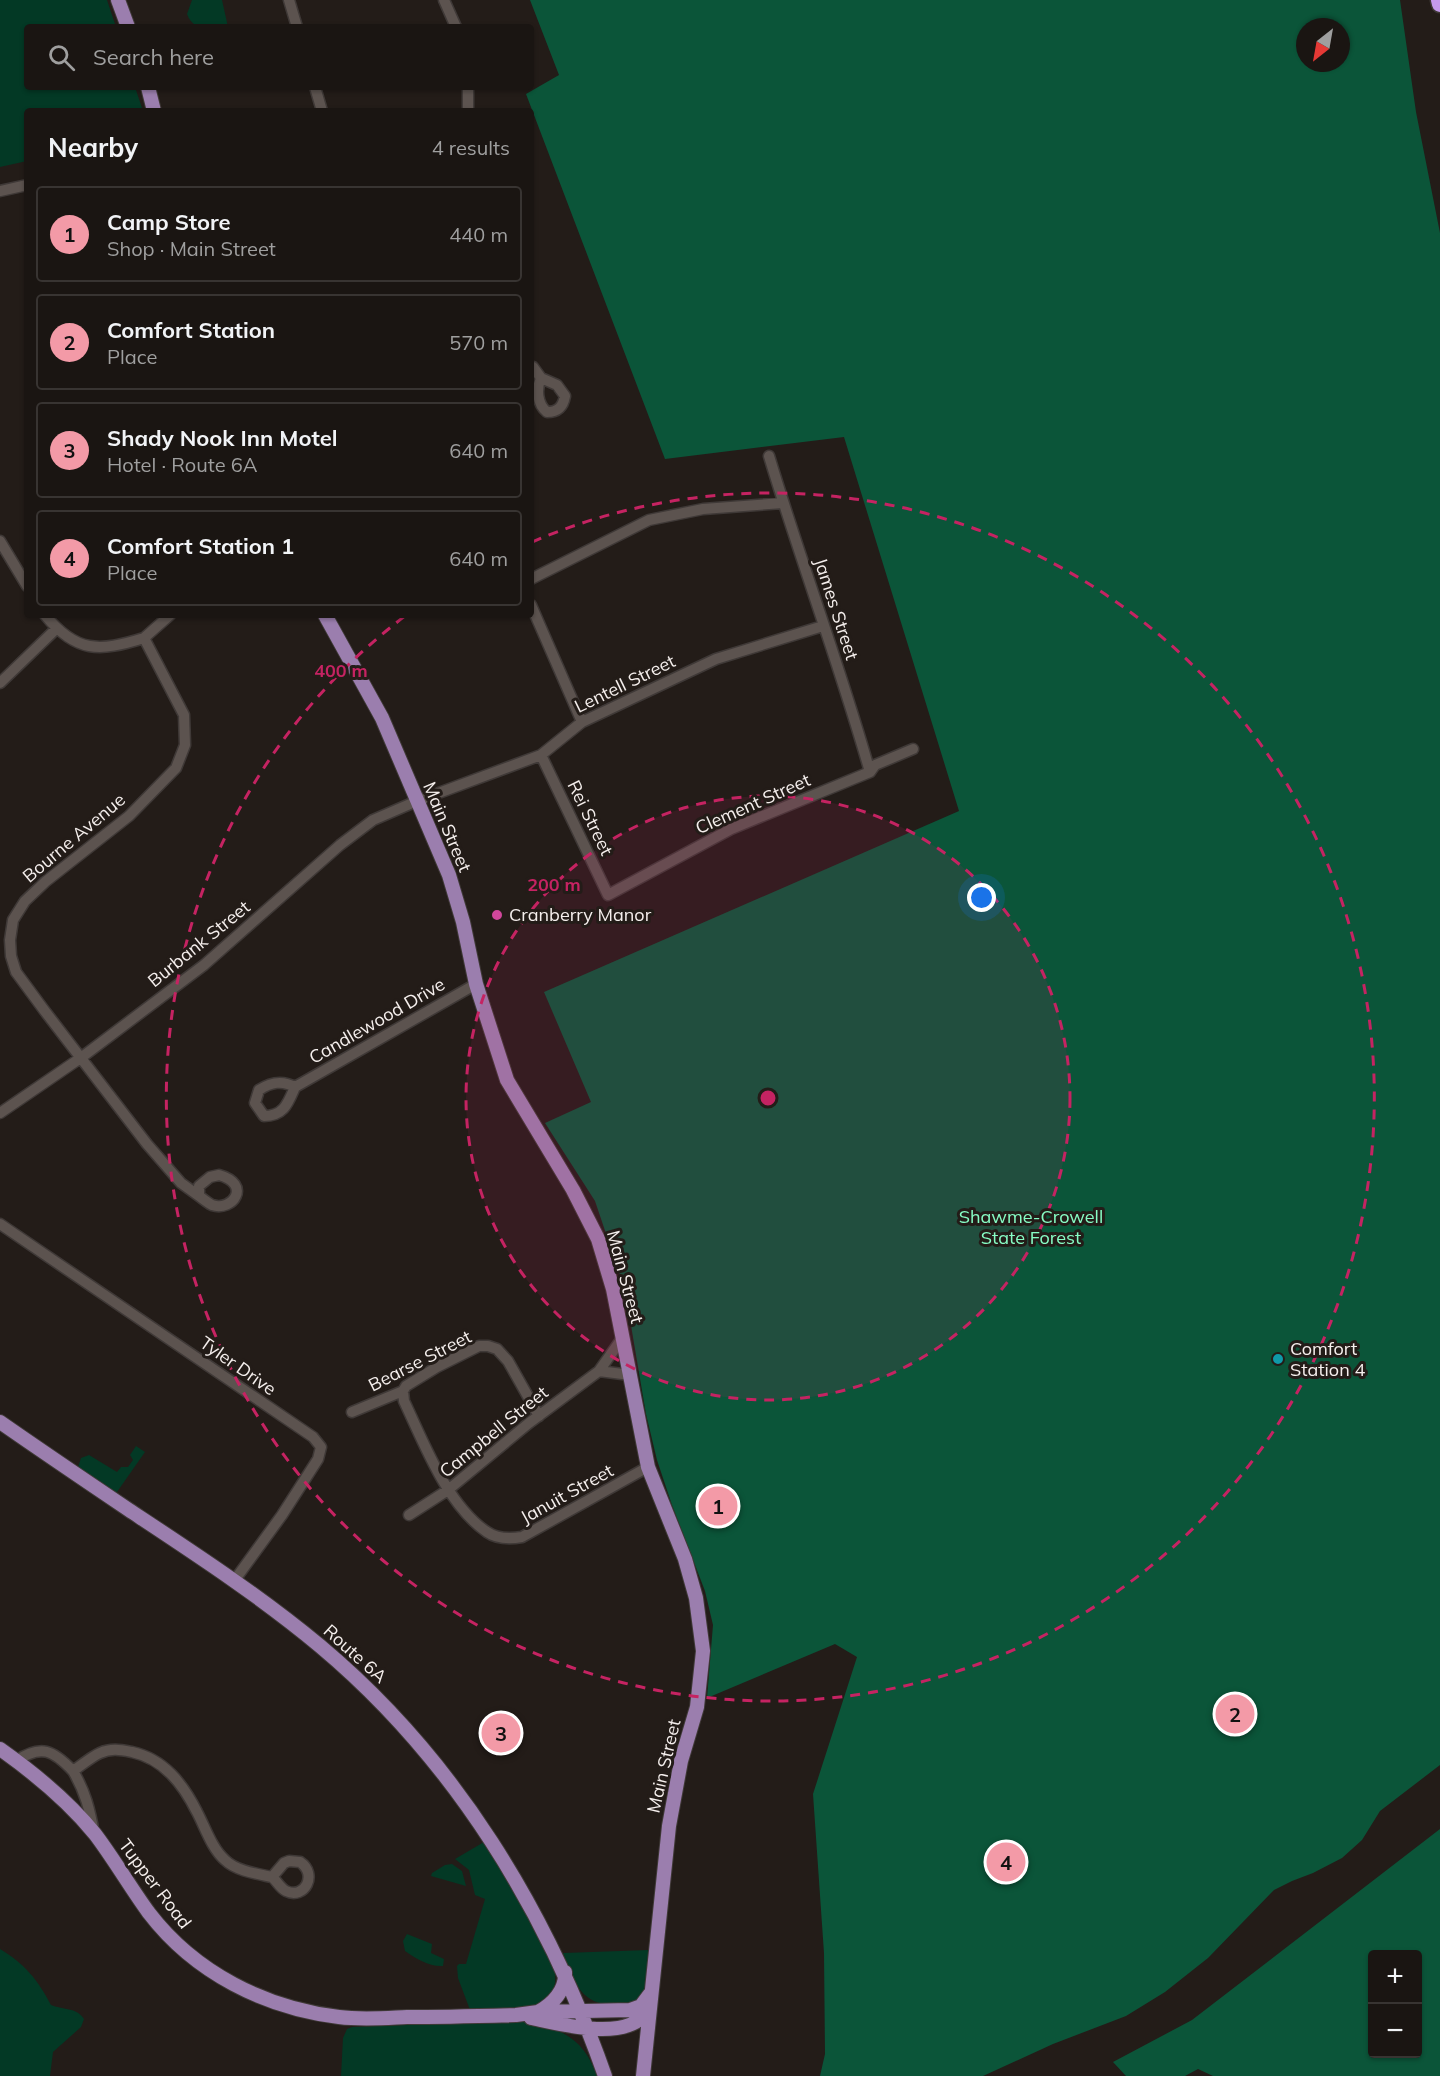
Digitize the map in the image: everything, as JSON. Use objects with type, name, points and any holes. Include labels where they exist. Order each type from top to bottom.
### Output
[{"type":"highway","points":[[1439,0],[1440,4]]},
{"type":"main road","points":[[118,0],[127,24]]},
{"type":"main road","points":[[149,90],[153,108]]},
{"type":"main road","name":"Main Street","points":[[327,618],[382,718],[449,875],[463,922],[476,984],[507,1080],[593,1227],[606,1262],[648,1467],[688,1569],[696,1598],[703,1651],[697,1707],[681,1761],[669,1826],[643,2076]]},
{"type":"main road","name":"Route 6A","points":[[0,1422],[234,1581],[321,1646],[405,1729],[464,1800],[499,1851],[537,1916],[565,1972],[605,2076]]},
{"type":"main road","name":"Tupper Road","points":[[0,1749],[66,1804],[94,1834],[150,1914],[172,1939],[208,1969],[267,2001],[340,2017],[516,2015],[581,2011]]},
{"type":"main road","points":[[538,2012],[548,2006],[560,1993],[565,1972]]},
{"type":"main road","points":[[581,2011],[635,2009],[650,1998]]},
{"type":"main road","points":[[588,2029],[634,2023],[645,2015],[650,1998]]},
{"type":"main road","name":"Tupper Road","points":[[516,2015],[588,2029]]},
{"type":"street","points":[[289,0],[296,24]]},
{"type":"street","points":[[444,0],[455,24]]},
{"type":"street","points":[[316,90],[321,108]]},
{"type":"street","points":[[468,90],[468,108]]},
{"type":"street","points":[[0,191],[24,186]]},
{"type":"street","points":[[534,367],[541,378]]},
{"type":"street","name":"James Street","points":[[769,456],[823,626],[848,693],[870,772]]},
{"type":"street","points":[[534,578],[649,520],[703,509],[783,503]]},
{"type":"street","points":[[0,541],[24,581]]},
{"type":"street","points":[[534,612],[582,722]]},
{"type":"street","points":[[47,618],[56,629],[74,642],[94,647],[117,646],[144,638],[167,618]]},
{"type":"street","name":"Lentell Street","points":[[417,801],[541,756],[582,722],[716,658],[823,626]]},
{"type":"street","points":[[0,683],[56,629]]},
{"type":"street","name":"Bourne Avenue","points":[[144,638],[184,715],[185,745],[176,768],[129,816],[45,882],[25,901],[13,920],[10,940],[11,956],[16,972],[147,1144],[181,1183],[199,1196]]},
{"type":"street","name":"Clement Street","points":[[608,895],[731,829],[870,772],[875,765],[913,749]]},
{"type":"street","name":"Rei Street","points":[[541,756],[608,895]]},
{"type":"street","name":"Burbank Street","points":[[0,1113],[82,1057],[204,964],[340,845],[373,820],[417,801]]},
{"type":"street","name":"Candlewood Drive","points":[[295,1087],[476,984]]},
{"type":"street","name":"Tyler Drive","points":[[0,1224],[313,1437],[321,1447],[318,1459],[294,1496],[234,1581]]},
{"type":"street","name":"Campbell Street","points":[[409,1515],[448,1490],[599,1371],[622,1337]]},
{"type":"street","name":"Bearse Street","points":[[352,1412],[403,1391],[406,1386],[437,1367],[479,1346],[488,1346],[497,1349],[508,1361],[539,1416]]},
{"type":"street","points":[[599,1371],[630,1376]]},
{"type":"street","name":"Januit Street","points":[[403,1391],[404,1401],[448,1490],[465,1511],[488,1533],[507,1539],[522,1537],[648,1467]]},
{"type":"street","points":[[16,1761],[28,1753],[39,1750],[52,1752],[62,1759],[73,1771],[83,1788],[90,1808],[94,1834]]},
{"type":"street","points":[[73,1771],[101,1753],[110,1751],[119,1750],[154,1759],[166,1768],[182,1787],[226,1862],[272,1877]]},
{"type":"green space","points":[[0,0],[107,0],[115,24],[24,24],[24,90],[136,90],[142,108],[24,108],[24,162],[0,167]]},
{"type":"green space","points":[[192,0],[222,0],[227,24],[194,24],[187,14]]},
{"type":"green space","name":"Shawme-Crowell State Forest","points":[[530,0],[1400,0],[1416,112],[1440,233],[1440,1765],[1380,1811],[1362,1840],[1342,1858],[1274,1890],[1208,1958],[1165,1992],[1126,2016],[1053,2044],[983,2076],[820,2076],[825,2054],[824,1953],[813,1794],[857,1657],[835,1644],[707,1698],[713,1625],[705,1591],[657,1460],[646,1414],[625,1290],[595,1201],[545,1123],[591,1102],[544,992],[959,811],[844,437],[665,459],[534,115],[534,108],[531,108],[526,94],[559,75]]},
{"type":"green space","points":[[136,1446],[145,1452],[117,1492],[78,1467],[81,1458],[89,1455],[117,1472],[121,1467],[128,1467],[133,1460],[130,1455]]},
{"type":"green space","points":[[1440,1829],[1440,2076],[1213,2076],[1198,2069],[1185,2076],[1126,2076],[1113,2062],[1192,2020]]},
{"type":"green space","points":[[484,1842],[507,1877],[554,1968],[555,1984],[550,1996],[528,2007],[470,2010],[458,1978],[457,1966],[466,1964],[485,1899],[475,1895],[469,1870],[455,1859]]},
{"type":"green space","points":[[452,1864],[462,1871],[466,1886],[431,1876],[445,1865]]},
{"type":"green space","points":[[407,1934],[432,1944],[431,1953],[444,1959],[443,1966],[423,1962],[405,1951],[403,1941]]},
{"type":"green space","points":[[0,1949],[30,1973],[51,2005],[77,2012],[84,2019],[81,2027],[53,2052],[50,2076],[0,2076]]},
{"type":"green space","points":[[649,1950],[644,1994],[633,2002],[619,2005],[596,2002],[581,1991],[563,1953]]},
{"type":"green space","points":[[516,2021],[544,2026],[566,2035],[584,2051],[597,2076],[341,2076],[343,2038],[347,2029],[352,2027]]},
{"type":"place","name":"Cranberry Manor","points":[[497,915]]},
{"type":"place","name":"Comfort Station 4","points":[[1278,1359]]},
{"type":"place","name":"Camp Store","points":[[718,1506]]},
{"type":"place","name":"Comfort Station","points":[[1235,1714]]},
{"type":"place","name":"Shady Nook Inn Motel","points":[[501,1733]]},
{"type":"place","name":"Comfort Station 1","points":[[1006,1862]]}]
